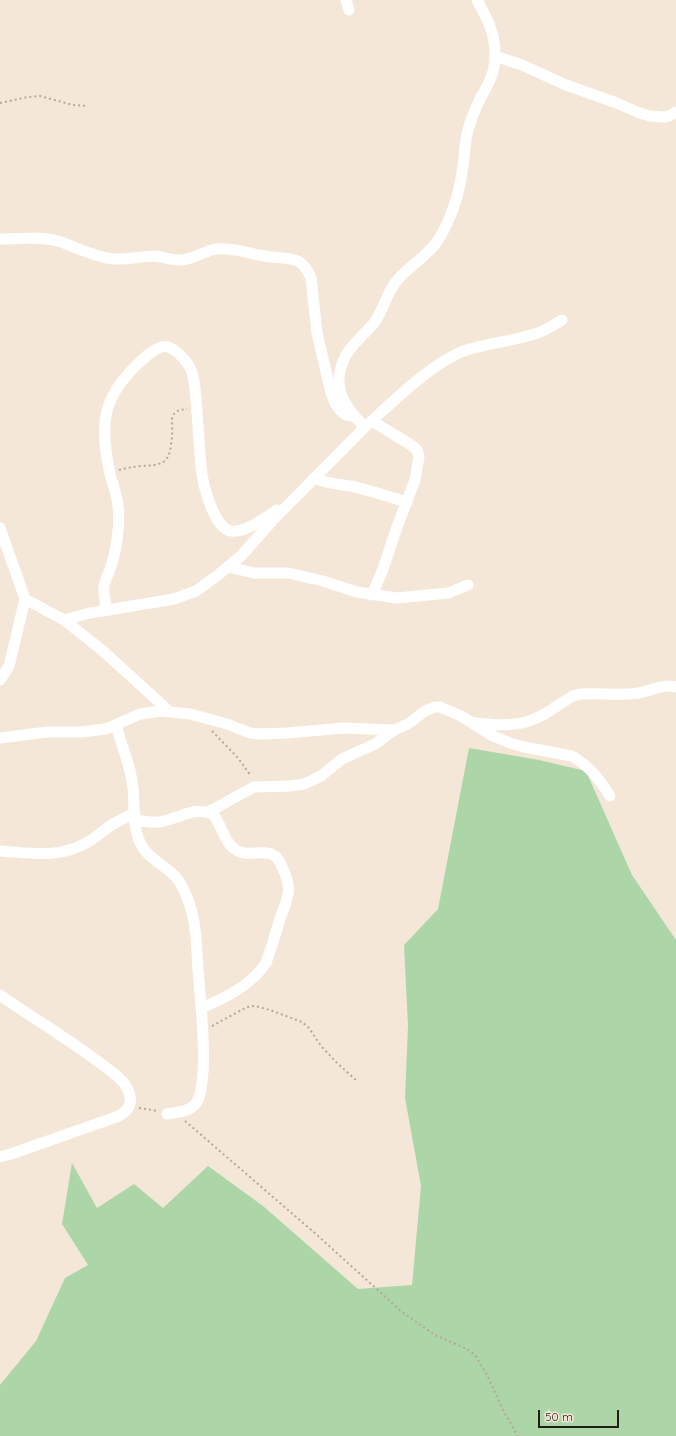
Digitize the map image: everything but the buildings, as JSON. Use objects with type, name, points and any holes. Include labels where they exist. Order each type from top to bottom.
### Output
[{"type":"street","points":[[356,418],[347,407],[341,394],[338,382],[340,370],[346,354],[380,314],[394,284],[405,271],[436,243],[442,232],[451,213],[459,190],[467,133],[477,106],[491,80],[495,56],[494,40],[490,25],[477,0]]},
{"type":"street","points":[[495,56],[522,65],[566,85],[640,113],[650,116],[664,117],[676,112]]},
{"type":"street","points":[[0,239],[47,239],[57,241],[79,250],[114,259],[158,256],[174,260],[183,260],[212,250],[229,249],[241,250],[263,256],[289,258],[300,262],[308,271],[311,278],[317,333],[331,393],[340,410],[346,415],[356,418],[411,445],[417,450],[419,456],[415,480],[397,526],[384,569],[372,595]]},
{"type":"street","points":[[64,620],[90,612],[174,599],[196,591],[241,556],[273,520],[368,424],[436,367],[460,353],[483,345],[541,332],[562,320]]},
{"type":"street","points":[[107,610],[104,596],[104,586],[113,561],[119,522],[118,503],[110,473],[104,423],[112,396],[118,386],[149,354],[165,346],[169,347],[182,357],[191,368],[197,408],[203,484],[215,516],[226,529],[236,532],[248,528],[297,496]]},
{"type":"street","points":[[314,478],[321,482],[366,489],[407,502]]},
{"type":"street","points":[[0,528],[25,599],[9,666],[0,680]]},
{"type":"street","points":[[228,567],[254,572],[288,573],[306,576],[372,595],[397,598],[448,592],[468,585]]},
{"type":"street","points":[[25,599],[64,620],[103,651],[170,712]]},
{"type":"street","points":[[472,722],[488,724],[521,723],[534,719],[580,694],[624,695],[646,692],[666,686],[676,687]]},
{"type":"street","points":[[208,812],[256,786],[289,786],[311,781],[321,776],[342,759],[375,744],[394,730],[408,724],[421,714],[435,707],[440,707],[453,712],[472,722],[493,736],[510,743],[572,756],[578,759],[597,778],[610,796]]},
{"type":"street","points":[[0,738],[47,732],[96,730],[116,725],[140,714],[161,711],[190,714],[227,724],[241,730],[260,734],[344,728],[394,730]]},
{"type":"street","points":[[116,725],[132,781],[134,825],[139,841],[145,852],[178,881],[188,900],[196,940],[202,1008],[202,1079],[196,1102],[192,1107],[186,1110],[167,1114]]},
{"type":"street","points":[[0,851],[38,854],[65,852],[86,843],[110,826],[134,816],[159,822],[187,812],[196,811],[213,814],[217,818],[226,838],[235,850],[246,854],[264,853],[276,857],[286,874],[288,893],[286,905],[266,963],[260,972],[242,987],[219,1001],[202,1008]]},
{"type":"street","points":[[0,995],[87,1053],[110,1071],[122,1081],[131,1101],[130,1107],[119,1116],[108,1121],[70,1132],[0,1157]]},
{"type":"path","points":[[0,103],[40,96],[73,105],[88,106]]},
{"type":"path","points":[[110,473],[126,468],[159,465],[164,462],[167,458],[171,445],[172,418],[174,414],[178,410],[197,408]]},
{"type":"path","points":[[212,731],[238,758],[256,786]]},
{"type":"path","points":[[202,1031],[247,1007],[255,1006],[270,1010],[302,1022],[309,1028],[321,1046],[357,1081]]},
{"type":"path","points":[[130,1107],[158,1111],[167,1114]]},
{"type":"path","points":[[183,1120],[317,1235],[402,1312],[435,1335],[467,1349],[475,1355],[487,1375],[504,1412],[518,1436]]},
{"type":"green space","points":[[469,748],[539,760],[586,771],[632,875],[676,940],[676,1436],[0,1436],[0,1385],[36,1341],[65,1278],[88,1265],[62,1224],[72,1163],[97,1208],[134,1184],[163,1208],[208,1166],[263,1206],[358,1289],[412,1285],[421,1186],[405,1098],[408,1025],[404,945],[438,909]]}]
